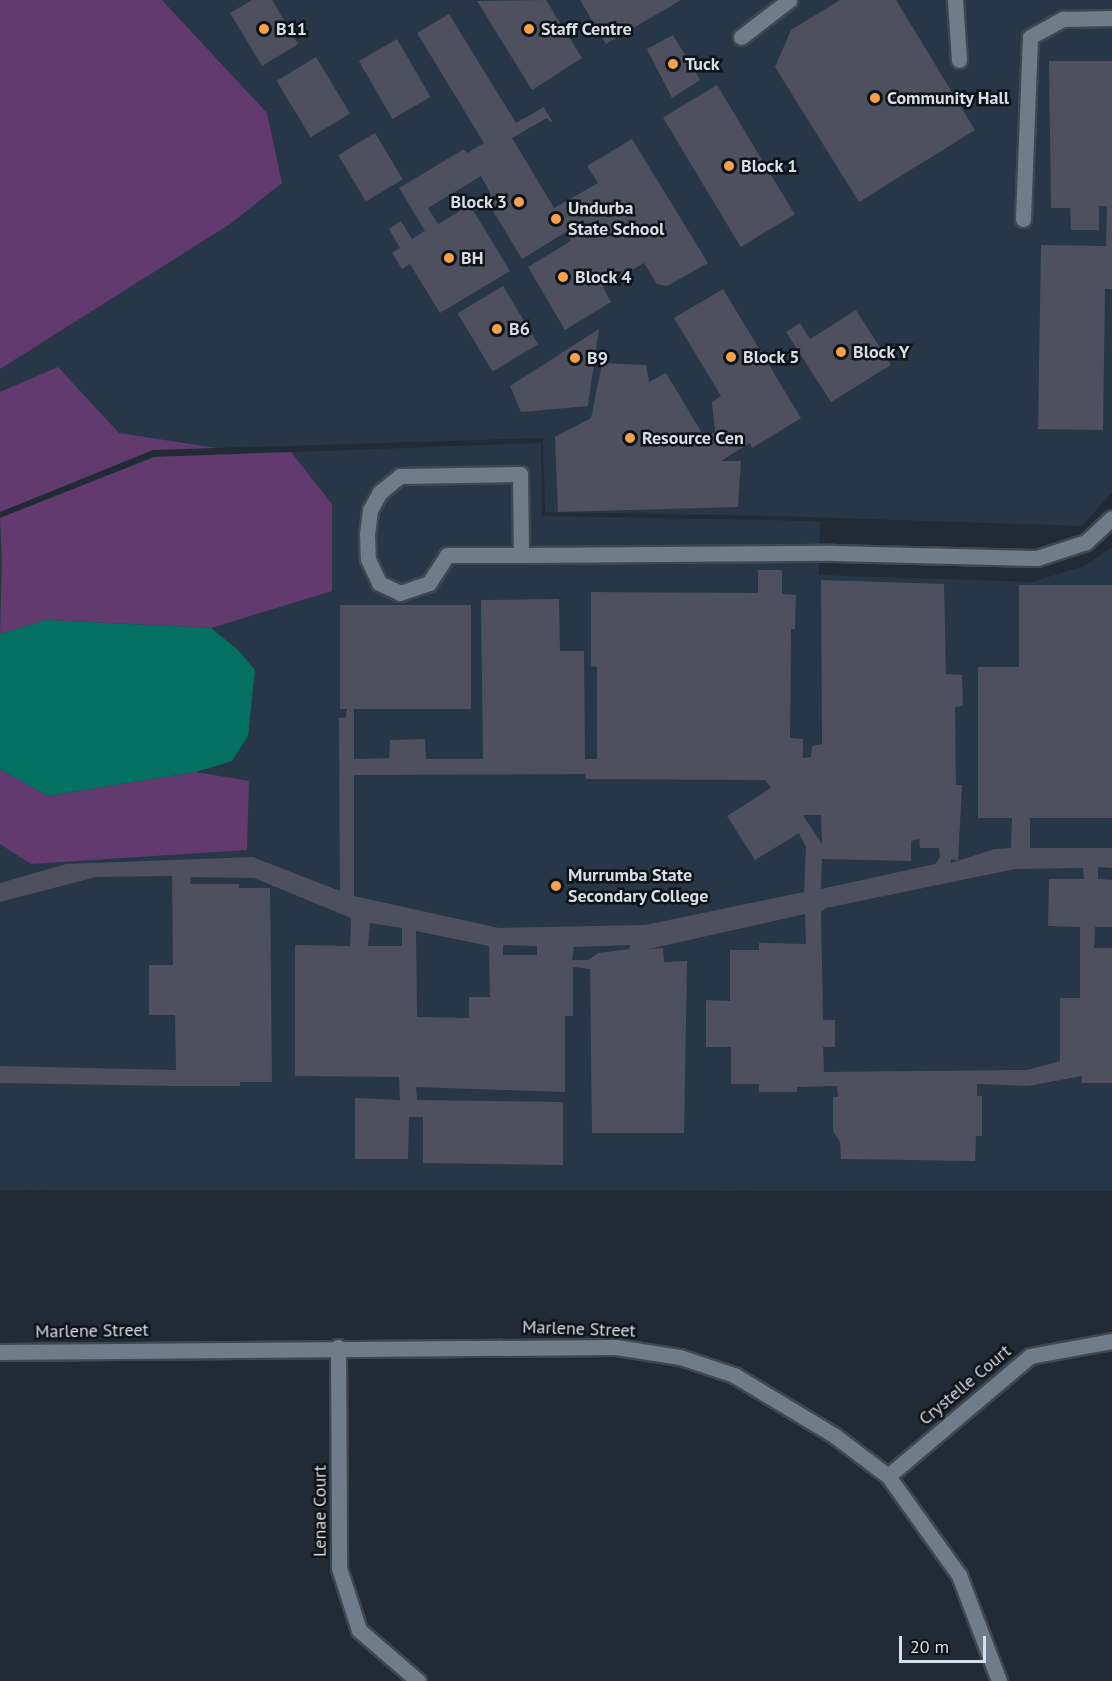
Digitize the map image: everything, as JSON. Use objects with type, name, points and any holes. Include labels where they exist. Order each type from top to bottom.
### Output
[{"type":"street","points":[[741,37],[789,0]]},
{"type":"street","points":[[955,0],[959,60]]},
{"type":"street","points":[[1023,219],[1030,38],[1063,19],[1112,18]]},
{"type":"street","points":[[522,555],[520,474],[400,476],[380,492],[370,510],[366,534],[368,559],[379,583],[400,593],[429,583],[447,555],[522,555],[833,553],[1037,558],[1086,542],[1112,518]]},
{"type":"street","name":"Crystelle Court","points":[[888,1476],[1030,1356],[1112,1341]]},
{"type":"street","name":"Marlene Street","points":[[0,1352],[338,1347],[616,1347],[680,1357],[734,1375],[835,1436],[888,1476],[959,1575],[999,1681]]},
{"type":"street","name":"Lenae Court","points":[[338,1347],[339,1568],[359,1630],[418,1681]]},
{"type":"shaded area","name":"Undurba State School","points":[[0,0],[1112,0],[1112,492],[1082,526],[776,516],[545,512],[543,438],[153,450],[0,512]]},
{"type":"shaded area","points":[[0,0],[162,0],[267,113],[282,183],[230,224],[0,369]]},
{"type":"shaded area","points":[[58,367],[119,433],[216,448],[153,450],[0,512],[0,392]]},
{"type":"shaded area","name":"Murrumba State Secondary College","points":[[541,443],[542,516],[820,521],[819,575],[1032,582],[1084,566],[1112,547],[1112,1191],[0,1190],[0,518],[154,457]]},
{"type":"shaded area","points":[[291,452],[332,504],[332,591],[211,628],[46,620],[0,634],[2,561],[0,518],[154,457]]},
{"type":"shaded area","points":[[46,620],[211,628],[238,650],[255,670],[248,736],[232,761],[196,772],[48,796],[0,769],[0,634]]},
{"type":"shaded area","points":[[0,769],[48,796],[196,772],[249,781],[247,850],[31,864],[0,844]]},
{"type":"building","name":"B11","points":[[252,0],[272,0],[298,44],[262,66],[230,13]]},
{"type":"building","name":"Staff Centre","points":[[546,0],[582,58],[532,90],[477,1]]},
{"type":"building","points":[[580,0],[681,0],[606,44]]},
{"type":"building","name":"Community Hall","points":[[840,0],[896,0],[975,130],[859,202],[775,67],[791,30]]},
{"type":"building","points":[[449,14],[516,123],[544,107],[552,121],[550,122],[547,118],[512,138],[554,208],[598,183],[587,166],[632,139],[708,263],[667,286],[657,284],[644,263],[603,287],[611,302],[565,330],[528,267],[571,241],[566,232],[522,259],[484,196],[490,193],[481,176],[428,208],[438,224],[470,205],[510,271],[440,313],[410,264],[402,269],[392,253],[400,248],[389,229],[401,221],[412,239],[425,231],[399,188],[464,149],[467,153],[484,143],[417,33]]},
{"type":"building","name":"Tuck","points":[[673,35],[700,80],[672,98],[647,49]]},
{"type":"building","points":[[397,39],[430,97],[392,119],[359,61]]},
{"type":"building","points":[[316,57],[350,114],[311,137],[277,81]]},
{"type":"building","points":[[1049,61],[1112,61],[1112,289],[1105,289],[1103,430],[1038,429],[1041,245],[1106,246],[1107,206],[1099,206],[1099,230],[1071,230],[1070,208],[1051,208]]},
{"type":"building","name":"Block 1","points":[[717,85],[795,214],[741,247],[663,117]]},
{"type":"building","points":[[375,133],[403,179],[366,201],[338,155]]},
{"type":"building","name":"B6","points":[[503,286],[538,344],[493,372],[458,313]]},
{"type":"building","name":"Resource Cen","points":[[723,289],[801,418],[752,448],[750,443],[721,461],[741,461],[738,507],[558,512],[555,437],[591,418],[602,363],[646,365],[649,382],[666,373],[705,438],[715,432],[712,402],[721,396],[674,318]]},
{"type":"building","name":"Block Y","points":[[856,310],[891,365],[831,402],[786,332],[800,323],[810,339]]},
{"type":"building","name":"B9","points":[[599,329],[588,406],[521,412],[510,386]]},
{"type":"building","points":[[758,570],[782,570],[782,594],[796,595],[795,629],[791,629],[790,738],[803,739],[803,758],[811,757],[812,746],[822,744],[821,580],[944,584],[946,674],[962,675],[963,706],[955,707],[956,785],[962,785],[958,861],[995,849],[1011,848],[1012,818],[978,818],[978,667],[1019,667],[1019,585],[1112,585],[1112,818],[1030,818],[1030,848],[1112,848],[1112,868],[1098,867],[1098,879],[1112,880],[1112,927],[1095,927],[1094,948],[1112,948],[1112,1083],[1082,1083],[1082,1076],[1028,1086],[977,1084],[977,1096],[982,1096],[982,1136],[976,1136],[975,1161],[841,1159],[840,1142],[833,1131],[833,1097],[838,1097],[837,1086],[797,1087],[797,1092],[759,1092],[759,1084],[731,1084],[731,1047],[706,1047],[706,1000],[730,1001],[730,950],[759,950],[759,943],[806,944],[805,914],[649,949],[663,948],[664,962],[687,961],[684,1133],[592,1133],[590,969],[573,967],[573,1016],[565,1016],[565,1092],[416,1087],[417,1100],[563,1102],[563,1165],[423,1163],[423,1117],[409,1117],[408,1159],[355,1159],[355,1098],[400,1100],[399,1077],[295,1076],[295,945],[350,946],[351,918],[254,878],[191,877],[190,884],[239,884],[239,888],[270,888],[272,1082],[240,1082],[240,1086],[0,1083],[0,1066],[176,1070],[175,1015],[149,1015],[149,965],[173,965],[172,876],[96,877],[0,902],[0,883],[66,864],[253,857],[340,891],[339,718],[346,717],[347,709],[340,709],[340,605],[471,605],[471,709],[354,709],[354,759],[389,758],[390,740],[425,739],[426,759],[483,759],[481,600],[559,599],[560,651],[584,651],[585,759],[597,759],[597,667],[591,666],[591,592],[758,593]],"holes":[[[585,774],[586,779],[765,780],[771,788],[727,816],[755,860],[799,833],[806,847],[804,892],[645,925],[499,928],[354,896],[354,775]],[[803,815],[821,815],[822,844]],[[919,839],[920,848],[939,848],[940,857],[935,864],[821,889],[822,859],[911,861],[911,841]],[[1083,868],[1084,879],[1049,879],[1048,926],[1080,927],[1080,998],[1060,998],[1060,1061],[1027,1070],[824,1072],[823,1047],[835,1047],[835,1020],[823,1020],[821,912],[826,908],[1015,869]],[[370,923],[402,928],[402,946],[368,946]],[[416,931],[489,946],[490,997],[469,997],[469,1018],[417,1017]],[[503,945],[537,946],[537,955],[503,955]],[[630,945],[630,949],[598,953],[588,960],[572,960],[574,947]]]},
{"type":"place","name":"B11","points":[[264,29]]},
{"type":"place","name":"Staff Centre","points":[[529,29]]},
{"type":"place","name":"Tuck","points":[[673,64]]},
{"type":"place","name":"Community Hall","points":[[875,98]]},
{"type":"place","name":"Block 1","points":[[729,166]]},
{"type":"place","name":"Block 3","points":[[519,202]]},
{"type":"place","name":"Undurba State School","points":[[556,219]]},
{"type":"place","name":"BH","points":[[449,258]]},
{"type":"place","name":"Block 4","points":[[563,277]]},
{"type":"place","name":"B6","points":[[497,329]]},
{"type":"place","name":"Block Y","points":[[841,352]]},
{"type":"place","name":"Block 5","points":[[731,357]]},
{"type":"place","name":"B9","points":[[575,358]]},
{"type":"place","name":"Resource Cen","points":[[630,438]]},
{"type":"place","name":"Murrumba State Secondary College","points":[[556,886]]}]
